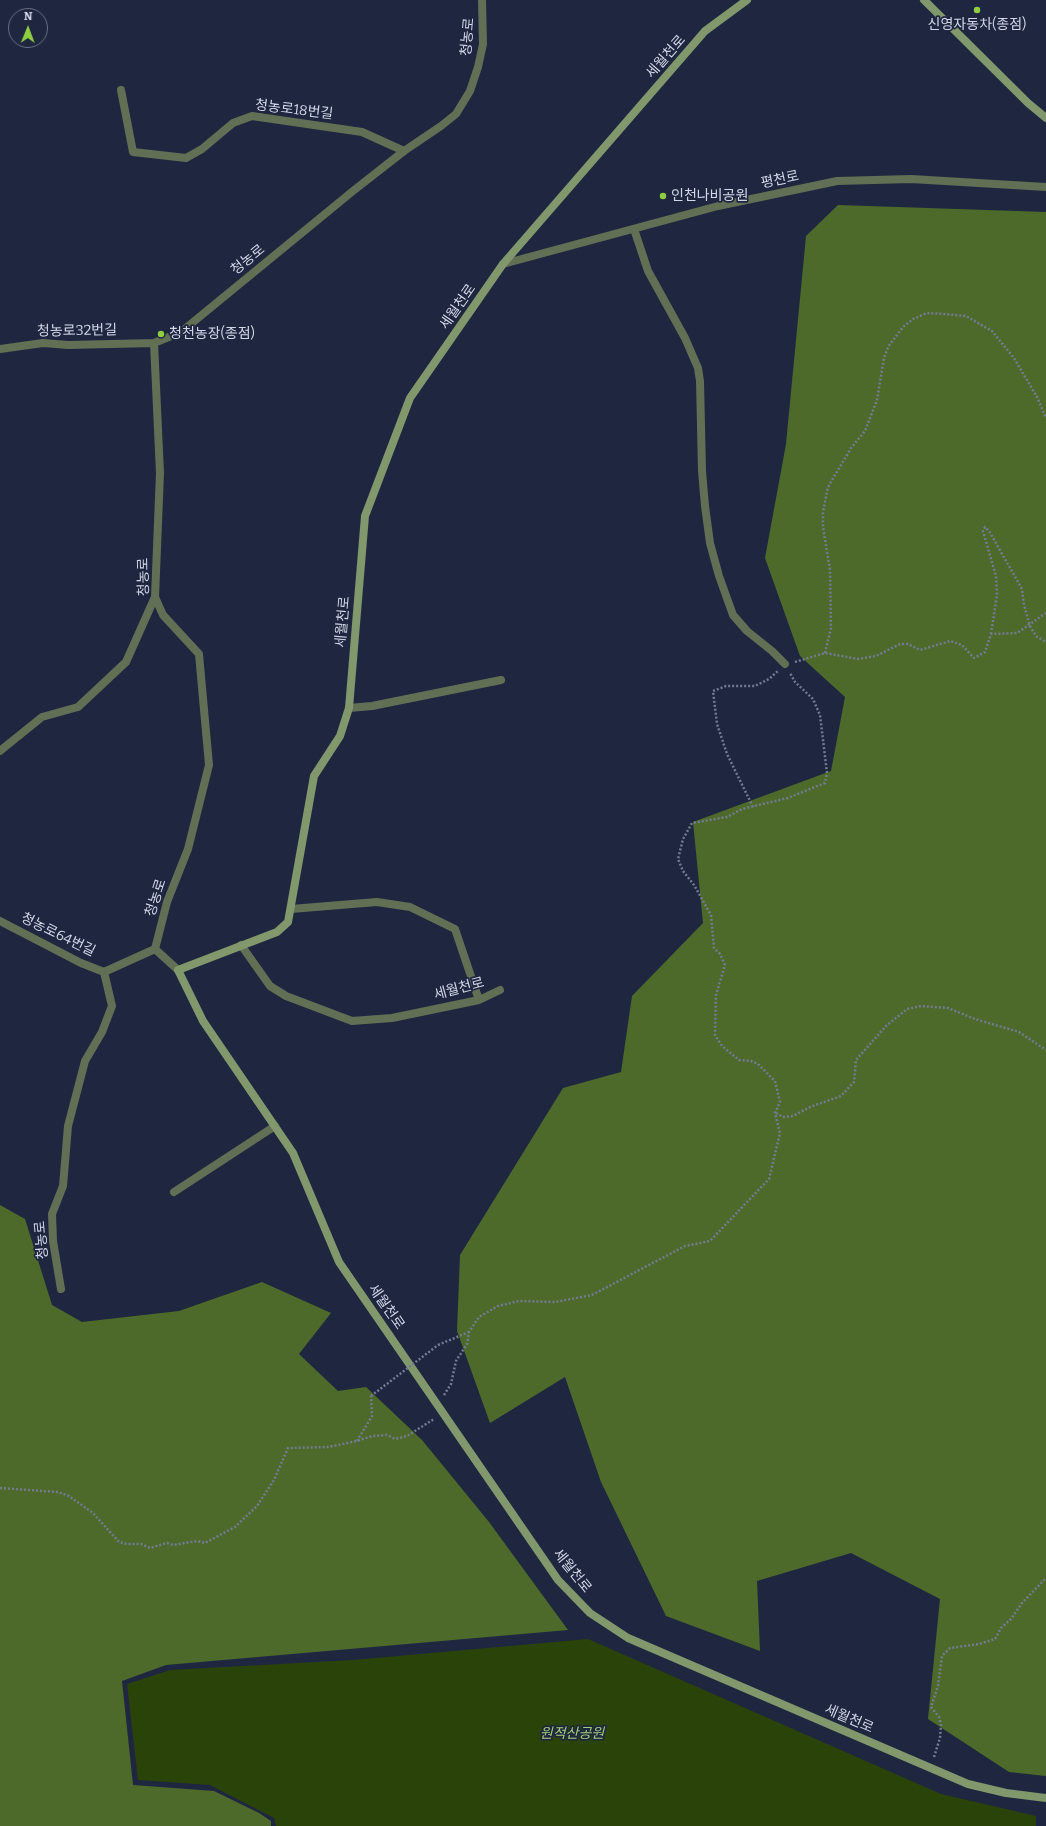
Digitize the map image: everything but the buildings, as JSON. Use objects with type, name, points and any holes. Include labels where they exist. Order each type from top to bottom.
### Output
[{"type":"street","name":"청농로","points":[[156,949],[167,902],[188,849],[209,765],[199,654],[163,616],[155,598],[160,473],[154,343],[181,332],[404,151],[456,114],[470,91],[478,67],[483,44],[482,0]]},
{"type":"street","name":"세월천로","points":[[178,970],[276,932],[288,922],[314,776],[340,736],[349,708],[365,516],[410,398],[503,264],[705,31],[747,0]]},
{"type":"street","points":[[924,0],[1028,103],[1046,118]]},
{"type":"street","name":"청농로18번길","points":[[121,90],[133,152],[186,158],[202,149],[233,123],[252,116],[362,132],[404,151]]},
{"type":"street","name":"평천로","points":[[503,264],[634,230],[718,206],[837,181],[911,179],[1046,187]]},
{"type":"street","points":[[634,230],[648,271],[685,338],[698,368],[700,381],[702,471],[710,543],[719,576],[733,615],[747,631],[785,664]]},
{"type":"street","name":"청농로32번길","points":[[0,349],[43,343],[68,345],[154,343]]},
{"type":"street","points":[[0,751],[42,717],[78,707],[126,662],[155,598]]},
{"type":"street","points":[[349,708],[372,706],[501,680]]},
{"type":"street","points":[[291,909],[377,902],[410,907],[455,929],[478,1000]]},
{"type":"street","name":"청농로64번길","points":[[0,921],[81,963],[104,972]]},
{"type":"street","name":"세월천로","points":[[241,945],[270,986],[286,996],[352,1021],[392,1018],[478,1000],[500,990]]},
{"type":"street","name":"세월천로","points":[[156,949],[178,970],[203,1021],[293,1153],[340,1262],[558,1580],[590,1613],[628,1638],[968,1784],[1006,1793],[1046,1798]]},
{"type":"street","points":[[104,972],[156,949]]},
{"type":"street","name":"청농로","points":[[61,1288],[53,1241],[52,1214],[63,1186],[68,1126],[85,1061],[102,1032],[112,1006],[104,972]]},
{"type":"street","points":[[174,1192],[275,1126]]},
{"type":"path","points":[[825,653],[831,628],[830,570],[823,527],[823,512],[828,487],[851,448],[865,431],[877,400],[884,358],[888,347],[903,327],[913,319],[927,313],[966,316],[992,331],[1017,364],[1037,397],[1046,418]]},
{"type":"path","points":[[753,807],[727,754],[717,724],[713,691],[726,686],[755,686],[770,680],[785,664],[825,653],[858,659],[876,656],[900,644],[908,644],[920,650],[950,641],[962,645],[974,658],[985,652],[986,644],[991,634],[997,594],[996,576],[983,531],[985,527],[989,531],[1022,590],[1030,626],[1036,636],[1046,642]]},
{"type":"path","points":[[991,634],[1017,633],[1030,626],[1046,613]]},
{"type":"path","points":[[436,1402],[444,1395],[452,1384],[456,1361],[467,1344],[469,1332],[479,1318],[498,1306],[519,1301],[555,1302],[592,1295],[685,1246],[710,1241],[769,1179],[780,1133],[775,1113],[780,1102],[775,1081],[758,1064],[751,1060],[738,1060],[722,1046],[715,1035],[716,995],[725,965],[720,954],[714,948],[711,915],[694,885],[683,871],[678,859],[683,839],[692,823],[699,820],[727,817],[742,809],[788,798],[825,783],[827,773],[820,715],[813,699],[795,682],[785,664]]},
{"type":"path","points":[[775,1113],[783,1117],[793,1116],[810,1107],[841,1096],[854,1082],[856,1060],[886,1026],[907,1009],[914,1007],[921,1006],[948,1008],[975,1019],[1019,1032],[1046,1050]]},
{"type":"path","points":[[357,1441],[372,1416],[371,1396],[438,1345],[469,1332]]},
{"type":"path","points":[[0,1488],[58,1492],[69,1496],[93,1513],[119,1542],[141,1544],[150,1548],[167,1543],[173,1545],[197,1541],[204,1543],[235,1527],[257,1506],[274,1480],[288,1448],[328,1447],[357,1441],[372,1436],[387,1435],[395,1439],[407,1436],[443,1413]]},
{"type":"path","points":[[930,1768],[940,1738],[940,1717],[931,1707],[938,1686],[942,1656],[950,1648],[980,1644],[995,1639],[1001,1628],[1011,1619],[1022,1603],[1046,1578]]},
{"type":"green space","points":[[838,205],[1046,212],[1046,1776],[1009,1772],[928,1719],[940,1599],[851,1553],[757,1581],[760,1651],[666,1616],[601,1482],[565,1377],[490,1423],[457,1331],[460,1255],[563,1088],[621,1072],[632,996],[703,923],[693,822],[831,771],[845,697],[800,656],[765,558],[786,444],[806,236]]},
{"type":"green space","points":[[0,1205],[25,1219],[52,1305],[82,1322],[179,1311],[262,1282],[331,1313],[299,1354],[338,1391],[366,1387],[422,1440],[489,1522],[568,1630],[166,1665],[122,1681],[133,1785],[214,1791],[259,1813],[271,1821],[271,1826],[0,1826]]},
{"type":"green space","name":"원적산공원","points":[[588,1639],[941,1794],[1036,1816],[1036,1826],[276,1826],[274,1818],[210,1785],[138,1780],[127,1684],[170,1670],[353,1660]]},
{"type":"place","name":"신영자동차(종점)","points":[[977,10]]},
{"type":"place","name":"인천나비공원","points":[[663,196]]},
{"type":"place","name":"청천농장(종점)","points":[[161,334]]}]
